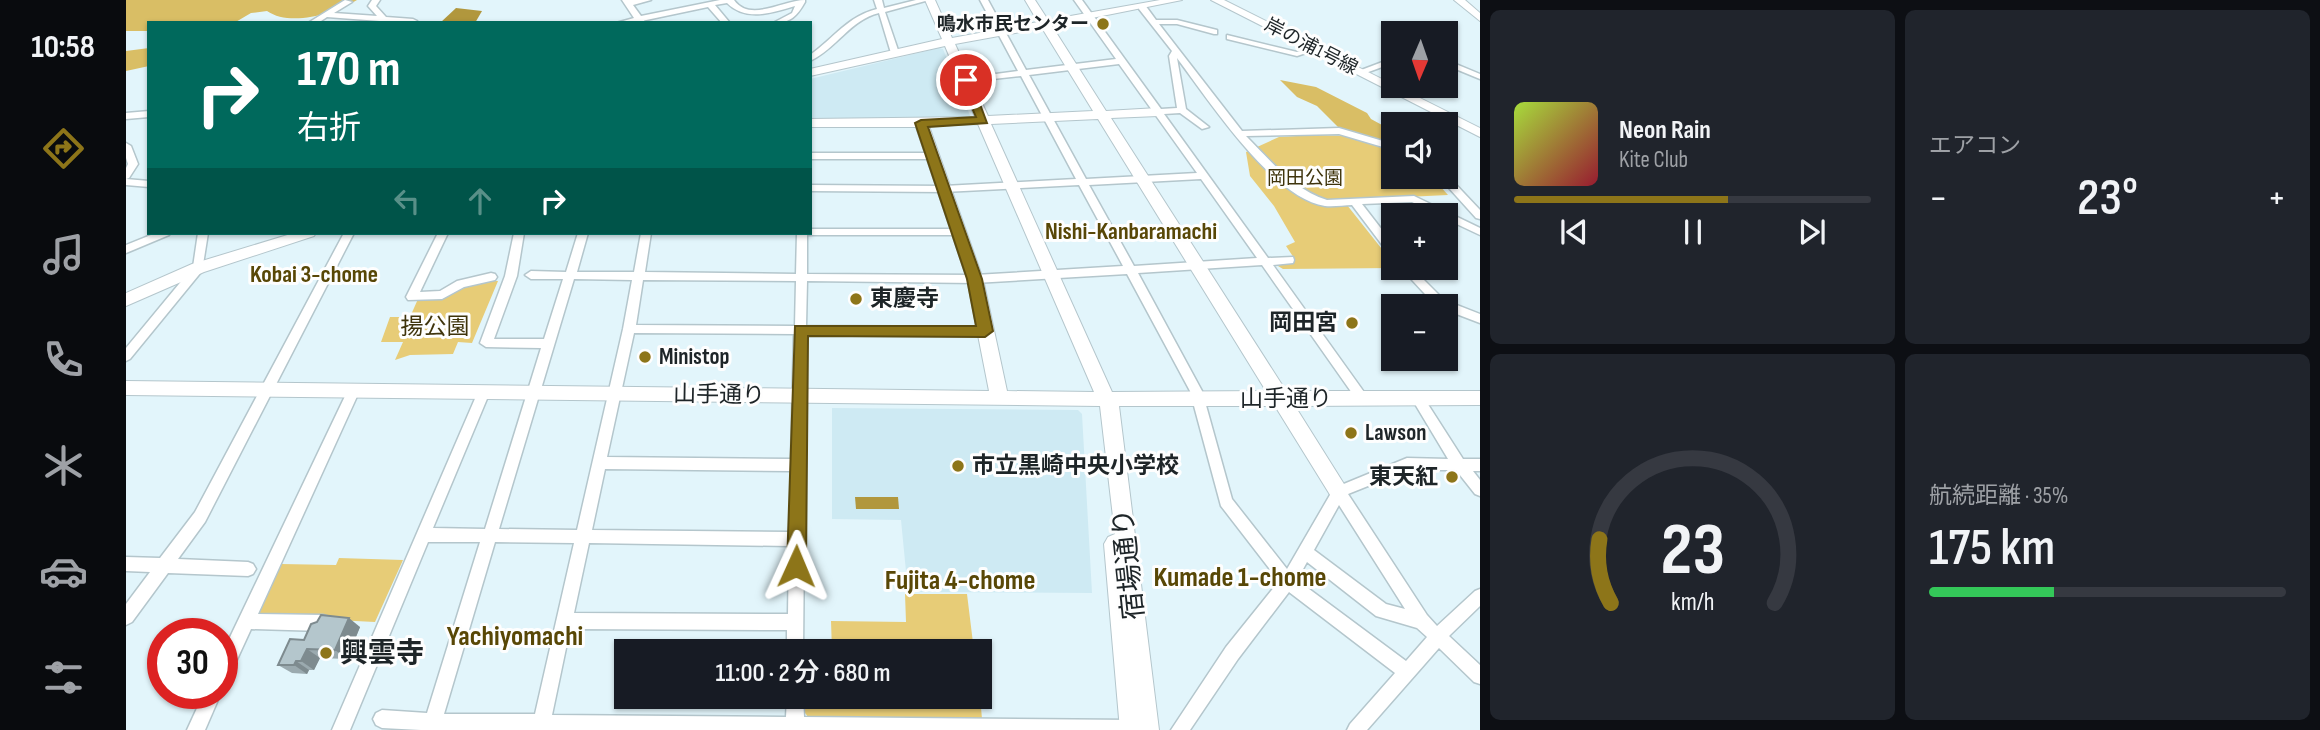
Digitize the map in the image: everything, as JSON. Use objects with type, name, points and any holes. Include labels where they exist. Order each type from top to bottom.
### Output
[{"type":"street","points":[[376,0],[372,6],[382,17]]},
{"type":"street","points":[[647,0],[629,2],[640,21],[729,0],[736,10],[751,13],[801,1]]},
{"type":"street","points":[[878,0],[895,53]]},
{"type":"street","points":[[812,58],[833,42],[852,22],[881,9],[928,0],[966,80],[1105,398]]},
{"type":"street","points":[[984,0],[1200,399],[1216,473],[1226,502],[1289,581],[1408,672]]},
{"type":"street","points":[[1030,0],[1276,389],[1279,400],[1421,621],[1480,676]]},
{"type":"street","points":[[1078,0],[1363,399]]},
{"type":"street","points":[[812,73],[948,42],[1177,0]]},
{"type":"street","name":"岸の浦1号線","points":[[1216,0],[1362,71],[1480,133]]},
{"type":"street","points":[[1459,0],[1480,18]]},
{"type":"street","points":[[781,21],[795,14],[801,1]]},
{"type":"street","points":[[316,21],[348,2]]},
{"type":"street","points":[[710,4],[724,21]]},
{"type":"street","points":[[1142,7],[1239,134],[1298,192],[1326,203],[1414,199],[1480,232]]},
{"type":"street","points":[[328,15],[413,21]]},
{"type":"street","points":[[1153,22],[1177,22],[1214,33]]},
{"type":"street","points":[[1230,37],[1297,54],[1314,49]]},
{"type":"street","points":[[1175,51],[1173,56],[1182,110]]},
{"type":"street","points":[[966,80],[1122,61]]},
{"type":"street","points":[[1362,71],[1381,64]]},
{"type":"street","points":[[1458,67],[1480,77]]},
{"type":"street","points":[[812,123],[921,123],[1182,110],[1205,127]]},
{"type":"street","points":[[126,116],[147,114]]},
{"type":"street","points":[[921,123],[975,279],[999,397]]},
{"type":"street","points":[[1239,134],[1339,131],[1381,143]]},
{"type":"street","points":[[126,146],[133,164],[126,176]]},
{"type":"street","points":[[812,156],[932,156]]},
{"type":"street","points":[[812,188],[944,189],[1203,176]]},
{"type":"street","points":[[126,182],[147,184]]},
{"type":"street","points":[[1458,189],[1480,216]]},
{"type":"street","points":[[1356,203],[1381,235]]},
{"type":"street","points":[[812,232],[958,232]]},
{"type":"street","points":[[126,249],[159,235]]},
{"type":"street","points":[[126,356],[198,268],[203,235]]},
{"type":"street","points":[[126,300],[198,268],[303,235]]},
{"type":"street","points":[[126,617],[200,517],[348,235]]},
{"type":"street","points":[[442,235],[412,297],[442,295],[461,284],[491,277]]},
{"type":"street","points":[[519,235],[511,274],[486,343],[550,344]]},
{"type":"street","points":[[431,726],[582,235]]},
{"type":"street","points":[[540,726],[640,277],[646,235]]},
{"type":"street","points":[[795,639],[802,235]]},
{"type":"street","points":[[531,275],[975,279],[1289,260]]},
{"type":"street","points":[[1418,280],[1440,303],[1480,319]]},
{"type":"street","points":[[629,328],[985,331]]},
{"type":"street","name":"山手通り","points":[[126,388],[267,392],[1279,400],[1480,398]]},
{"type":"street","points":[[238,638],[353,392]]},
{"type":"street","points":[[341,730],[483,394]]},
{"type":"street","name":"宿場通り","points":[[1105,398],[1103,411],[1137,730]]},
{"type":"street","points":[[1418,399],[1458,464],[1480,490]]},
{"type":"street","points":[[599,463],[798,465]]},
{"type":"street","points":[[1180,730],[1232,653],[1289,581],[1339,492],[1407,464],[1480,465]]},
{"type":"street","points":[[423,535],[797,538]]},
{"type":"street","points":[[1306,552],[1382,611],[1421,621]]},
{"type":"street","points":[[126,564],[248,569]]},
{"type":"street","points":[[1356,730],[1438,637],[1480,597]]},
{"type":"street","points":[[246,621],[323,623]]},
{"type":"street","points":[[564,621],[796,622]]},
{"type":"street","points":[[196,730],[206,709]]},
{"type":"street","points":[[795,709],[795,727]]},
{"type":"street","points":[[382,719],[431,726],[1137,730]]},
{"type":"shaded area","points":[[126,0],[357,0],[312,17],[288,18],[267,11],[251,13],[237,21],[147,21],[147,31],[126,31]]},
{"type":"shaded area","points":[[456,8],[482,11],[476,21],[442,21]]},
{"type":"shaded area","points":[[147,48],[147,66],[126,71],[126,51]]},
{"type":"shaded area","points":[[939,48],[943,49],[971,118],[812,120],[812,79]]},
{"type":"shaded area","points":[[1280,80],[1316,87],[1367,113],[1371,119],[1381,124],[1381,141],[1339,128],[1317,106],[1297,97]]},
{"type":"shaded area","name":"市立黒崎中央小学校","points":[[832,408],[1078,410],[1082,414],[1092,593],[908,592],[901,520],[832,519]]},
{"type":"shaded area","points":[[855,497],[898,497],[899,509],[856,509]]},
{"type":"green space","name":"岡田公園","points":[[1349,136],[1381,148],[1381,189],[1443,189],[1448,195],[1343,200],[1381,248],[1381,268],[1283,269],[1268,260],[1294,258],[1286,246],[1295,242],[1274,206],[1250,176],[1246,152],[1279,137]]},
{"type":"green space","name":"揚公園","points":[[479,281],[498,281],[472,343],[458,342],[453,354],[410,355],[395,360],[403,342],[381,342],[390,317],[410,317],[418,299],[441,299]]},
{"type":"green space","points":[[339,558],[403,560],[375,622],[257,616],[281,564],[336,565]]},
{"type":"green space","points":[[905,594],[967,594],[973,639],[832,639],[831,621],[906,622]]},
{"type":"green space","points":[[805,709],[981,709],[982,719],[809,718]]},
{"type":"building","points":[[321,615],[349,618],[335,650],[307,649],[301,661],[296,661],[294,665],[278,665],[290,639],[304,640],[311,624],[317,622]]},
{"type":"place","name":"鳴水市民センター","points":[[1103,24]]},
{"type":"place","name":"東慶寺","points":[[856,299]]},
{"type":"place","name":"岡田宮","points":[[1352,323]]},
{"type":"place","name":"Ministop","points":[[645,357]]},
{"type":"place","name":"Lawson","points":[[1351,433]]},
{"type":"place","name":"市立黒崎中央小学校","points":[[958,466]]},
{"type":"place","name":"東天紅","points":[[1452,477]]},
{"type":"place","name":"興雲寺","points":[[326,653]]},
{"type":"district","name":"Nishi-Kanbaramachi","points":[[1131,231]]},
{"type":"district","name":"Kobai 3-chome","points":[[314,274]]},
{"type":"district","name":"Kumade 1-chome","points":[[1240,577]]},
{"type":"district","name":"Fujita 4-chome","points":[[960,580]]},
{"type":"district","name":"Yachiyomachi","points":[[515,636]]},
{"type":"route","points":[[796,566],[800,330],[985,331],[975,279],[921,123],[983,120],[966,80]]}]
